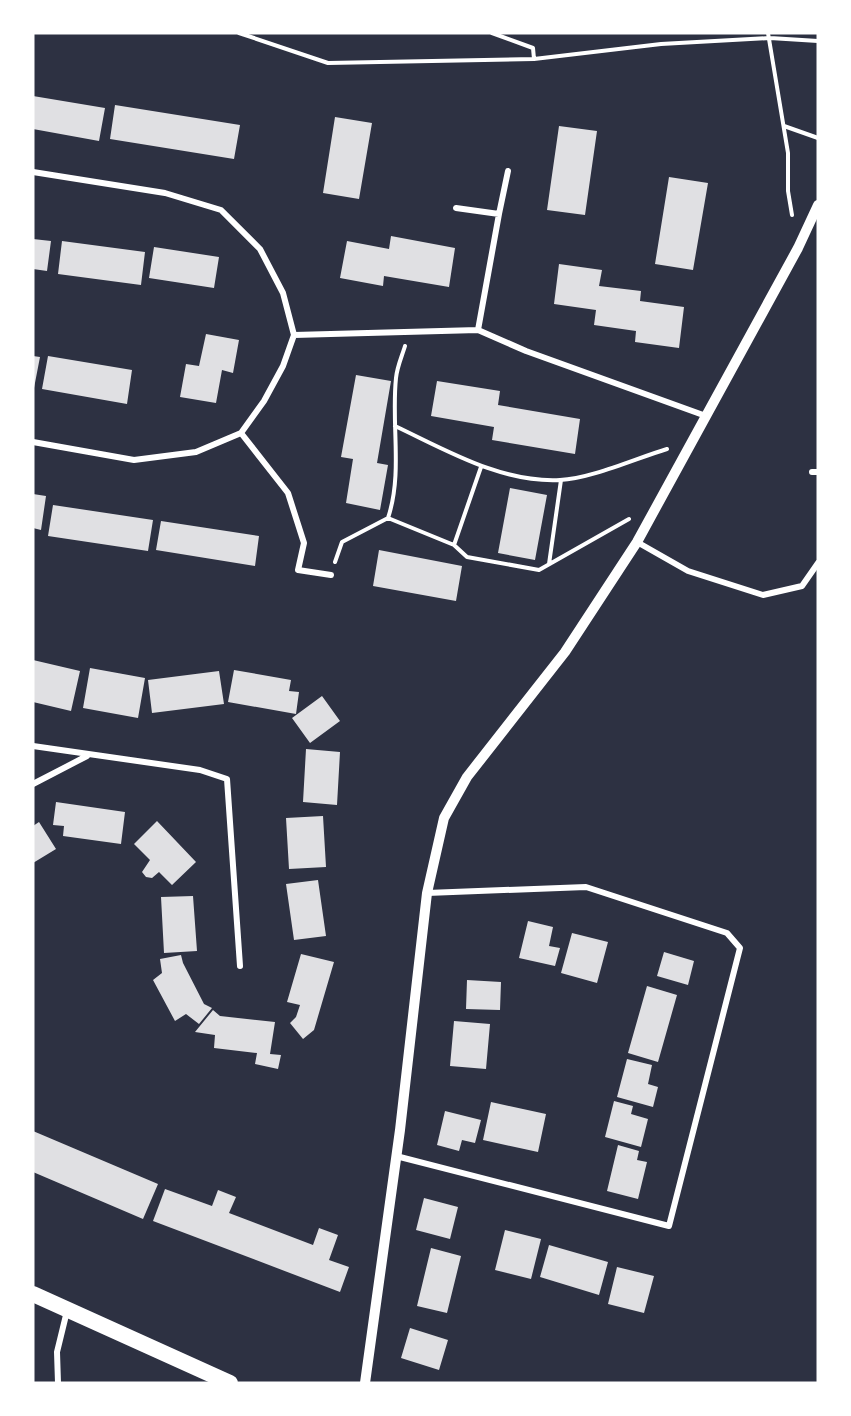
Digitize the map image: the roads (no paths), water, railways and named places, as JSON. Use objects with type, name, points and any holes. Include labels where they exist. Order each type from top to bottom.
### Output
[{"type":"highway","points":[[33,1294],[230,1383]]},
{"type":"street","points":[[478,330],[507,171]]},
{"type":"street","points":[[33,172],[165,193],[221,210],[260,249],[283,293],[294,334],[283,366],[264,401],[240,433],[196,452],[134,460],[33,442]]},
{"type":"street","points":[[365,1383],[396,1156],[427,893],[444,818],[467,777],[565,652],[637,542],[798,248],[818,205]]},
{"type":"street","points":[[456,208],[498,214]]},
{"type":"street","points":[[294,334],[478,330],[526,351],[706,416]]},
{"type":"street","points":[[240,433],[288,493],[304,543],[298,570],[331,574]]},
{"type":"street","points":[[637,542],[688,571],[763,595],[802,586],[818,563]]},
{"type":"street","points":[[33,746],[88,756],[200,770],[227,780],[240,966]]},
{"type":"street","points":[[33,784],[88,756]]},
{"type":"street","points":[[396,1156],[669,1226],[740,948],[727,933],[586,887],[427,893]]},
{"type":"street","points":[[58,1383],[57,1352],[67,1310]]}]
